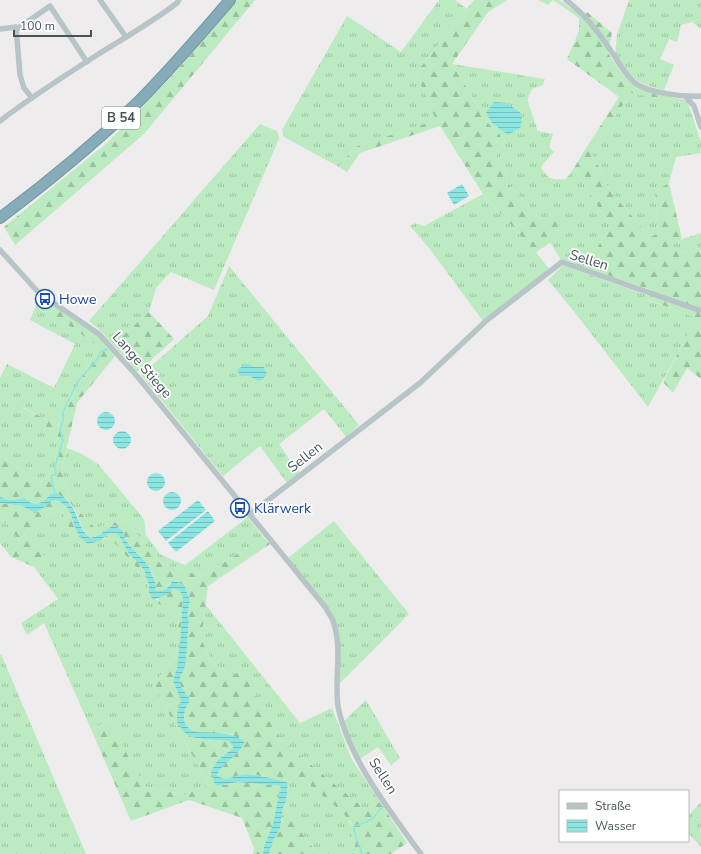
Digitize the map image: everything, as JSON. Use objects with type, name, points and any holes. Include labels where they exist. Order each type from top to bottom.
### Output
[{"type":"highway","name":"B 54","points":[[0,218],[68,166],[119,120],[167,72],[230,0]]},
{"type":"street","points":[[100,0],[126,37]]},
{"type":"street","points":[[566,0],[591,22],[627,74],[635,83],[651,90],[685,96],[701,96]]},
{"type":"street","points":[[0,121],[32,98],[151,22],[177,1]]},
{"type":"street","points":[[17,29],[50,6],[87,62]]},
{"type":"street","points":[[0,29],[16,27],[17,29]]},
{"type":"street","points":[[17,29],[20,75],[24,88],[32,98]]},
{"type":"street","points":[[685,96],[694,106],[701,127]]},
{"type":"street","name":"Lange Stiege","points":[[0,250],[39,293],[98,334],[137,376],[250,514]]},
{"type":"street","name":"Sellen","points":[[421,854],[370,781],[356,757],[342,723],[338,705],[337,635],[333,620],[326,608],[250,514],[420,383],[487,320],[562,262],[701,310]]},
{"type":"green space","points":[[237,0],[255,0],[144,134],[15,245],[4,227],[108,142],[174,74]]},
{"type":"green space","points":[[439,0],[455,0],[467,9],[416,73],[437,120],[355,147],[339,167],[284,137],[282,130],[347,16],[401,52]]},
{"type":"green space","points":[[474,0],[507,0],[488,12],[452,64],[488,123],[505,141],[496,152],[510,186],[540,219],[552,214],[565,233],[536,252],[483,194],[440,126],[360,153],[347,172],[339,167],[355,147],[436,120],[416,73]]},
{"type":"green space","points":[[538,0],[553,0],[548,5]]},
{"type":"green space","points":[[553,0],[559,0],[582,15],[587,12],[612,33],[608,53],[630,82],[644,90],[685,100],[688,103],[631,93],[591,151],[610,191],[650,237],[659,233],[655,191],[669,183],[682,239],[665,249],[681,253],[701,250],[701,379],[687,368],[673,393],[663,382],[696,318],[647,299],[651,290],[583,267],[611,228],[574,168],[619,97],[567,59],[579,31],[579,18]]},
{"type":"green space","points":[[629,0],[701,0],[701,29],[692,22],[681,25],[677,42],[669,39],[660,59],[674,65],[664,90],[640,82],[625,69],[615,54],[617,35]]},
{"type":"green space","points":[[452,64],[545,79],[543,85],[532,89],[528,97],[538,131],[553,134],[549,147],[554,152],[541,168],[546,175],[551,178],[566,179],[574,168],[611,228],[583,267],[561,260],[550,242],[565,233],[551,214],[540,219],[510,186],[496,152],[505,141],[488,123]]},
{"type":"green space","points":[[631,93],[688,103],[701,142],[701,153],[676,157],[669,183],[655,191],[659,233],[650,237],[610,191],[591,151]]},
{"type":"green space","points":[[260,124],[277,131],[279,139],[214,290],[171,272],[156,288],[149,312],[119,339],[141,363],[147,364],[137,372],[100,330],[89,321]]},
{"type":"green space","points":[[483,194],[536,252],[549,269],[483,321],[429,248],[410,226],[415,223],[424,226]]},
{"type":"green space","points":[[701,233],[701,250],[681,253],[664,249],[682,239]]},
{"type":"green space","points":[[563,265],[649,296],[648,300],[697,318],[648,407],[548,280]]},
{"type":"green space","points":[[229,266],[359,425],[346,437],[324,409],[279,444],[300,474],[287,483],[260,446],[223,476],[141,375],[208,316]]},
{"type":"green space","points":[[40,297],[97,335],[115,356],[77,403],[61,473],[74,506],[95,528],[125,520],[160,563],[201,576],[264,538],[270,544],[208,586],[201,639],[212,661],[230,675],[242,672],[280,739],[367,811],[380,802],[407,843],[391,854],[357,854],[352,835],[352,824],[340,810],[297,775],[288,783],[249,774],[231,778],[224,778],[217,775],[225,763],[234,756],[233,734],[197,732],[188,727],[184,719],[185,710],[190,700],[180,685],[187,651],[189,620],[187,616],[190,601],[185,587],[170,583],[166,589],[160,591],[155,590],[153,576],[148,565],[130,546],[125,539],[123,531],[114,525],[97,536],[90,538],[83,529],[72,504],[66,499],[50,494],[38,504],[35,504],[31,503],[25,498],[10,500],[0,497],[0,455],[40,482],[54,476],[58,434],[20,410],[21,407],[58,425],[98,346],[37,303]]},
{"type":"green space","points":[[37,303],[98,346],[58,425],[22,407],[20,410],[58,434],[54,476],[40,482],[0,455],[0,378],[7,364],[54,388],[75,344],[30,320]]},
{"type":"green space","points":[[149,312],[174,339],[147,364],[141,363],[119,339]]},
{"type":"green space","points":[[67,448],[82,454],[98,464],[144,519],[146,535],[161,555],[185,565],[248,517],[264,538],[201,576],[160,563],[125,520],[95,528],[74,506],[61,473]]},
{"type":"green space","points":[[55,500],[62,503],[71,513],[77,531],[84,541],[76,542],[61,509],[37,519],[24,535],[44,556],[34,567],[11,557],[20,542],[7,523],[0,520],[0,503],[22,506],[35,513]]},
{"type":"green space","points":[[61,509],[76,541],[84,541],[89,544],[110,538],[134,564],[149,588],[149,592],[154,600],[157,600],[160,604],[179,611],[176,656],[153,685],[209,785],[185,795],[145,787],[109,721],[91,729],[44,623],[27,635],[21,623],[58,599],[34,567],[44,556],[24,535],[37,519]]},
{"type":"green space","points":[[0,520],[7,523],[20,542],[11,557],[0,543]]},
{"type":"green space","points":[[334,521],[409,614],[337,686],[338,634],[331,612],[288,558]]},
{"type":"green space","points":[[109,533],[117,533],[129,554],[144,570],[149,588],[134,564],[110,538],[103,539]]},
{"type":"green space","points":[[173,588],[180,591],[183,598],[177,667],[173,681],[181,701],[177,713],[191,737],[230,741],[233,748],[218,760],[211,771],[224,785],[238,782],[280,786],[281,790],[273,824],[264,846],[263,854],[253,854],[254,848],[242,818],[189,800],[131,821],[91,729],[109,721],[145,787],[185,795],[209,785],[153,685],[176,656],[179,611],[159,604],[157,600]]},
{"type":"green space","points":[[205,604],[300,723],[332,708],[351,758],[380,802],[367,811],[280,739],[242,673],[230,675],[212,661],[201,639]]},
{"type":"green space","points":[[1,654],[86,854],[0,854]]},
{"type":"green space","points":[[366,700],[400,758],[391,765],[378,747],[360,759],[343,722]]},
{"type":"green space","points":[[297,775],[340,810],[352,825],[352,835],[357,854],[319,854],[306,840],[290,813],[283,807],[286,801],[288,783]]},
{"type":"green space","points":[[701,802],[701,847],[689,834],[689,815]]},
{"type":"green space","points":[[283,807],[290,813],[306,840],[319,854],[269,854],[272,843],[280,828]]},
{"type":"water","points":[[494,102],[507,103],[522,114],[521,127],[508,135],[491,122],[486,112]]},
{"type":"water","points":[[462,184],[469,196],[454,205],[447,193]]},
{"type":"water","points":[[249,364],[254,367],[264,367],[267,374],[263,379],[258,381],[250,376],[240,376],[237,370],[244,365]]},
{"type":"water","points":[[102,412],[110,412],[115,417],[113,428],[110,430],[102,430],[97,425],[97,417]]},
{"type":"water","points":[[118,431],[126,431],[131,436],[129,447],[126,449],[118,449],[113,444],[113,436]]},
{"type":"water","points":[[152,473],[160,473],[165,478],[163,489],[160,491],[152,491],[147,486],[147,478]]},
{"type":"water","points":[[168,492],[176,492],[181,497],[179,508],[176,510],[168,510],[163,505],[163,497]]},
{"type":"water","points":[[56,493],[64,497],[69,502],[81,527],[90,538],[97,536],[114,525],[123,531],[125,539],[130,546],[148,565],[156,585],[155,590],[160,591],[166,589],[173,581],[181,583],[185,587],[190,601],[187,616],[189,620],[187,651],[180,685],[190,700],[185,710],[185,723],[191,730],[197,732],[229,734],[240,738],[244,742],[240,750],[220,770],[217,775],[220,777],[231,778],[249,774],[288,783],[280,828],[272,843],[269,854],[263,854],[264,846],[273,824],[281,790],[280,786],[238,782],[217,786],[214,782],[211,771],[218,760],[233,748],[230,741],[191,737],[185,733],[177,722],[177,713],[181,701],[173,681],[177,667],[180,642],[183,598],[180,591],[173,588],[169,594],[154,600],[149,592],[149,586],[144,570],[129,554],[119,536],[116,533],[109,533],[100,541],[88,544],[78,533],[70,511],[62,503],[55,500],[35,513],[22,506],[0,503],[0,497],[10,500],[25,498],[31,503],[38,504],[50,494]]},
{"type":"water","points":[[198,500],[206,510],[166,541],[158,531]]},
{"type":"water","points":[[208,511],[215,521],[176,552],[168,543]]},
{"type":"waterway","points":[[55,494],[51,477],[52,475],[56,474],[55,466],[63,440],[60,429],[63,421],[63,412],[78,381],[96,361],[101,352],[107,349]]},
{"type":"waterway","points":[[362,854],[354,826],[363,824],[370,820],[384,806]]},
{"type":"place","name":"Howe","points":[[45,299]]},
{"type":"place","name":"Klärwerk","points":[[240,508]]}]
